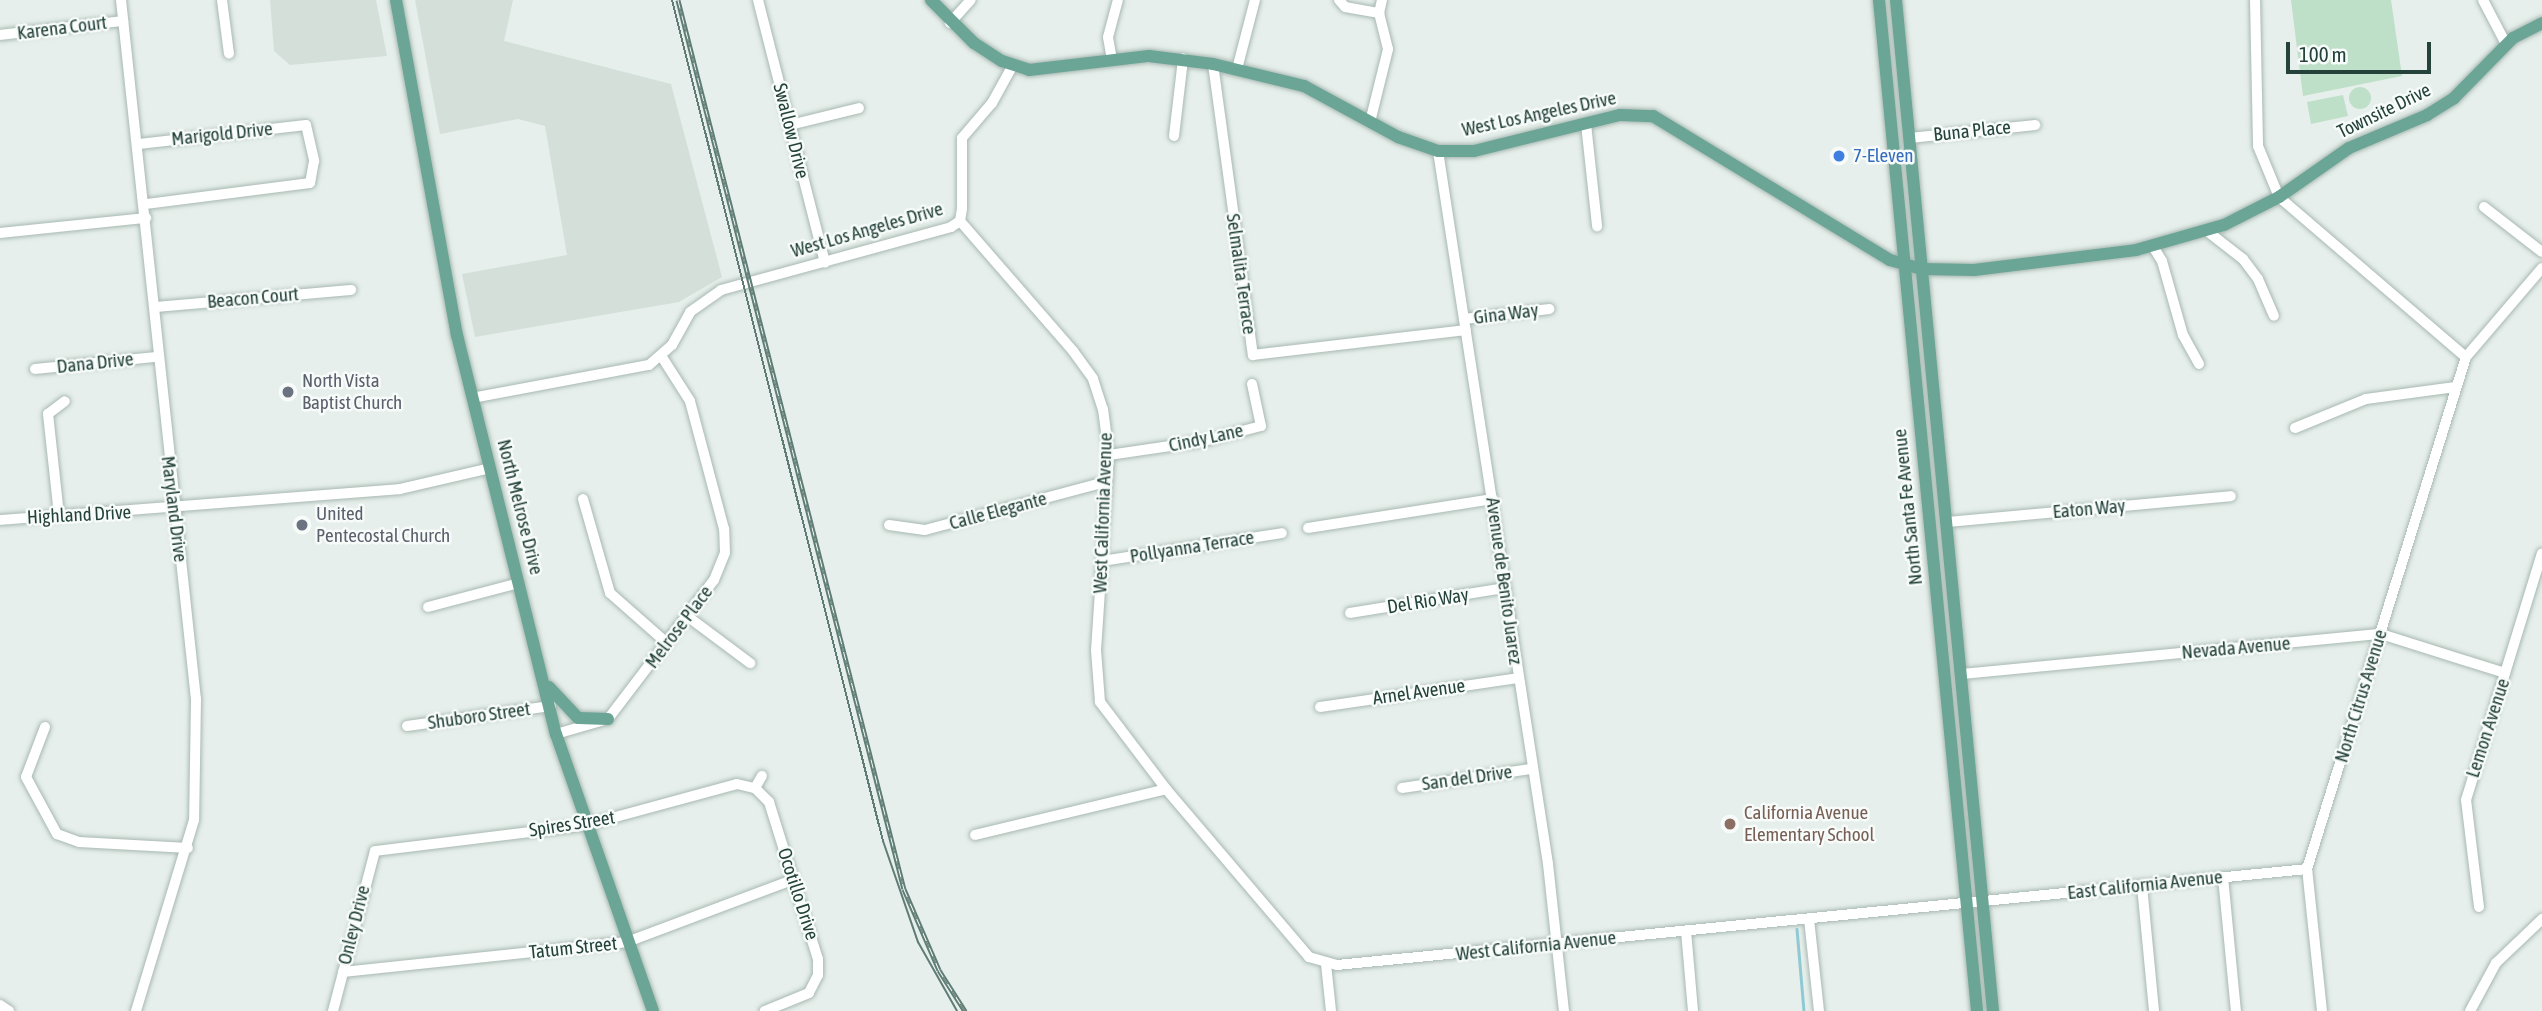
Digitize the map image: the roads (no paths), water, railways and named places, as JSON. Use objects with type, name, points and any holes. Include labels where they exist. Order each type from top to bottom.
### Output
[{"type":"main road","name":"North Melrose Drive","points":[[396,0],[472,398],[545,681],[556,734],[653,1011]]},
{"type":"main road","points":[[931,0],[950,23],[974,43],[1013,65]]},
{"type":"main road","name":"North Santa Fe Avenue","points":[[1879,0],[1977,1011]]},
{"type":"main road","name":"North Santa Fe Avenue","points":[[1896,0],[1931,394],[1947,522],[1993,1011]]},
{"type":"main road","name":"Townsite Drive","points":[[1922,269],[1974,270],[2152,246],[2207,231],[2279,197],[2349,148],[2427,115],[2454,98],[2506,44],[2542,23]]},
{"type":"main road","name":"West Los Angeles Drive","points":[[1013,65],[1053,70],[1112,60],[1183,59],[1213,64],[1304,86],[1370,122],[1438,152],[1474,151],[1620,115],[1653,116],[1904,264],[1922,269]]},
{"type":"main road","points":[[545,681],[578,718],[608,719]]},
{"type":"main road","points":[[1951,739],[1959,744],[1963,782],[1974,804]]},
{"type":"street","name":"Maryland Drive","points":[[121,0],[145,204],[155,307],[156,357],[196,699],[194,820],[188,848],[136,1011]]},
{"type":"street","points":[[222,0],[229,54]]},
{"type":"street","name":"Swallow Drive","points":[[758,0],[825,263]]},
{"type":"street","points":[[950,23],[971,0]]},
{"type":"street","points":[[1112,60],[1108,37],[1118,0]]},
{"type":"street","points":[[1237,69],[1255,0]]},
{"type":"street","points":[[1339,0],[1345,7],[1379,13]]},
{"type":"street","points":[[1370,122],[1388,49],[1379,13],[1382,0]]},
{"type":"street","points":[[2255,0],[2258,146],[2279,197],[2466,357],[2542,268]]},
{"type":"street","points":[[2483,0],[2506,44]]},
{"type":"street","name":"Karena Court","points":[[0,35],[123,21]]},
{"type":"street","points":[[1174,136],[1183,59]]},
{"type":"street","name":"Selmalita Terrace","points":[[1213,64],[1252,355],[1466,330]]},
{"type":"street","name":"West Los Angeles Drive","points":[[662,357],[690,312],[709,296],[923,236],[960,221],[959,147],[992,103],[1013,65]]},
{"type":"street","points":[[790,125],[859,108]]},
{"type":"street","name":"Marigold Drive","points":[[139,144],[306,124],[314,161],[310,183],[145,204]]},
{"type":"street","points":[[1586,124],[1597,226]]},
{"type":"street","name":"Buna Place","points":[[1910,138],[2035,125]]},
{"type":"street","name":"Avenue de Benito Juarez","points":[[1438,152],[1493,499],[1558,943],[1564,1011]]},
{"type":"street","points":[[2484,206],[2542,252]]},
{"type":"street","points":[[0,233],[146,218]]},
{"type":"street","name":"West California Avenue","points":[[960,221],[1093,380],[1103,409],[1109,455],[1102,561],[1098,694],[1109,718],[1309,957],[1326,964],[1983,903]]},
{"type":"street","points":[[2207,231],[2243,259],[2259,279],[2274,316]]},
{"type":"street","points":[[2152,246],[2162,261],[2183,335],[2199,364]]},
{"type":"street","name":"Beacon Court","points":[[155,307],[351,290]]},
{"type":"street","name":"Gina Way","points":[[1464,319],[1549,309]]},
{"type":"street","name":"Dana Drive","points":[[35,369],[156,357]]},
{"type":"street","points":[[472,398],[633,370],[662,357]]},
{"type":"street","name":"Melrose Place","points":[[608,719],[714,580],[725,553],[723,529],[690,401],[662,357]]},
{"type":"street","name":"North Citrus Avenue","points":[[2322,1011],[2306,869],[2466,357]]},
{"type":"street","name":"Cindy Lane","points":[[1109,455],[1205,441],[1261,426],[1252,384]]},
{"type":"street","points":[[2295,428],[2366,400],[2455,387]]},
{"type":"street","points":[[58,515],[48,414],[65,401]]},
{"type":"street","name":"Highland Drive","points":[[0,520],[173,510],[400,489],[491,468]]},
{"type":"street","name":"Calle Elegante","points":[[889,525],[925,530],[1106,482]]},
{"type":"street","name":"Eaton Way","points":[[1947,522],[2231,496]]},
{"type":"street","points":[[583,499],[610,593],[667,643]]},
{"type":"street","points":[[1308,528],[1493,499]]},
{"type":"street","name":"Pollyanna Terrace","points":[[1102,561],[1282,533]]},
{"type":"street","name":"Lemon Avenue","points":[[2479,907],[2466,800],[2542,553]]},
{"type":"street","points":[[428,607],[519,583]]},
{"type":"street","name":"Del Rio Way","points":[[1350,613],[1505,588]]},
{"type":"street","points":[[687,616],[750,663]]},
{"type":"street","name":"Nevada Avenue","points":[[1962,674],[2381,634],[2505,673]]},
{"type":"street","name":"Arnel Avenue","points":[[1320,707],[1518,677]]},
{"type":"street","name":"Shuboro Street","points":[[407,726],[551,706]]},
{"type":"street","points":[[556,734],[608,719]]},
{"type":"street","points":[[45,727],[26,777],[57,834],[79,842],[188,848]]},
{"type":"street","name":"San del Drive","points":[[1402,788],[1531,769]]},
{"type":"street","points":[[755,788],[762,776]]},
{"type":"street","name":"Spires Street","points":[[385,846],[586,825],[737,784],[755,788]]},
{"type":"street","name":"Ocotillo Drive","points":[[755,788],[769,802],[818,959],[818,975],[808,993],[765,1011]]},
{"type":"street","points":[[975,835],[1166,789]]},
{"type":"street","name":"Onley Drive","points":[[333,1011],[370,858],[385,846]]},
{"type":"street","name":"East California Avenue","points":[[1983,903],[2306,869]]},
{"type":"street","points":[[2223,877],[2236,1011]]},
{"type":"street","name":"Tatum Street","points":[[343,972],[627,942],[792,880]]},
{"type":"street","points":[[2142,886],[2154,1011]]},
{"type":"street","points":[[1809,919],[1819,1011]]},
{"type":"street","points":[[2470,1011],[2496,963],[2542,919]]},
{"type":"street","points":[[1686,931],[1693,1011]]},
{"type":"street","points":[[1326,964],[1331,1011]]},
{"type":"street","points":[[0,1005],[9,1011]]},
{"type":"waterway","points":[[1797,929],[1804,1011]]},
{"type":"tram line","points":[[672,0],[883,841],[918,942],[957,1011]]},
{"type":"railway","points":[[678,0],[904,889],[939,970],[965,1011]]},
{"type":"place","name":"7-Eleven","points":[[1839,156]]},
{"type":"place","name":"North Vista Baptist Church","points":[[288,392]]},
{"type":"place","name":"United Pentecostal Church","points":[[302,525]]},
{"type":"place","name":"California Avenue Elementary School","points":[[1730,824]]}]
